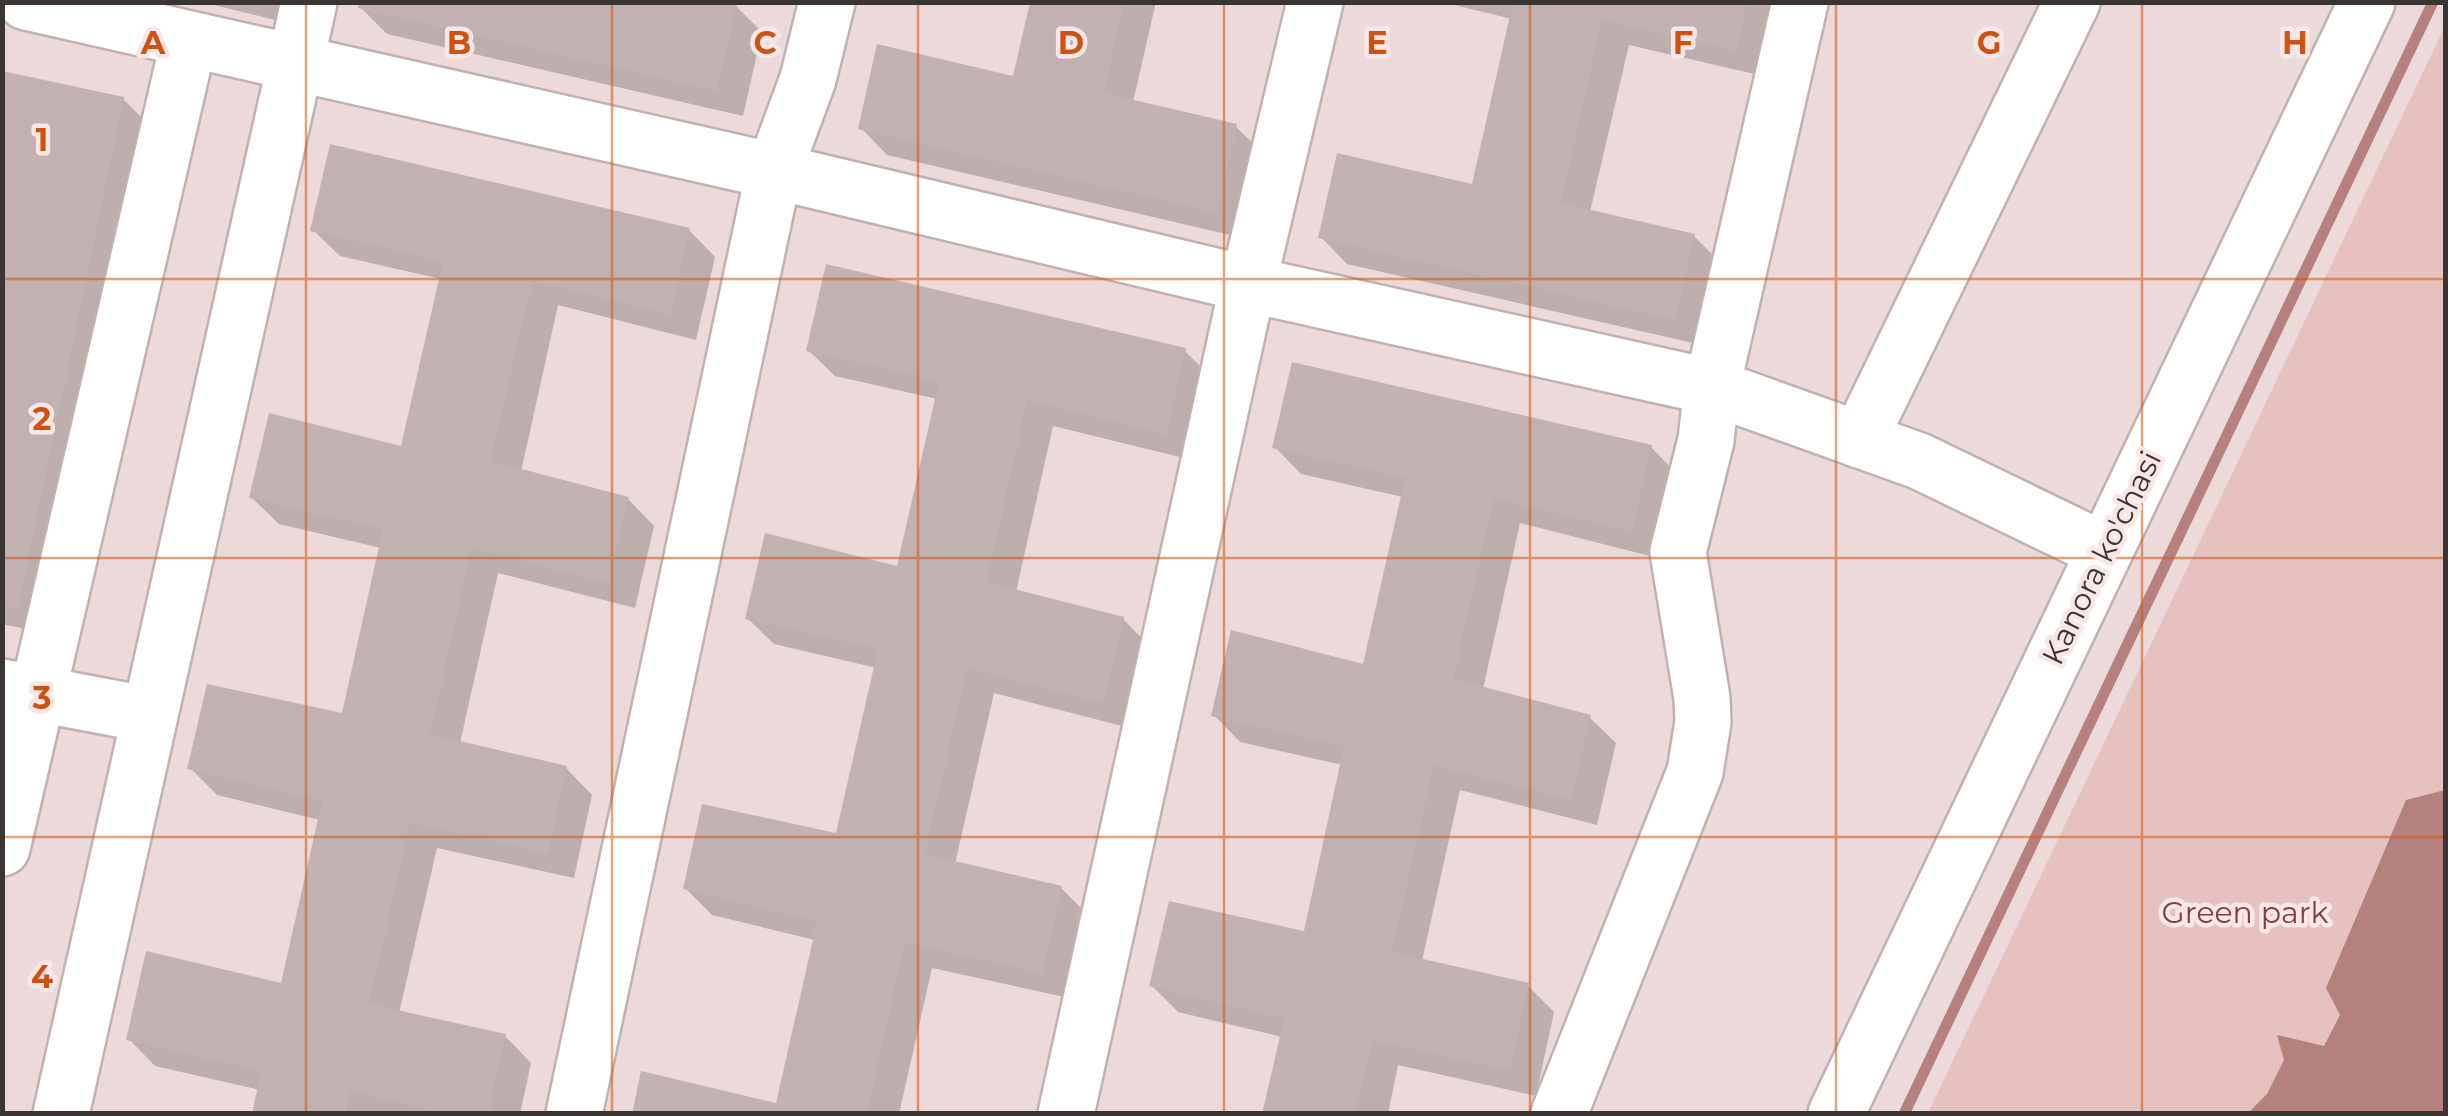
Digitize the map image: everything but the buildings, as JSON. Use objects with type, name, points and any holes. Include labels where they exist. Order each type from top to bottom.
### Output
[{"type":"street","points":[[26,2],[1712,387],[1918,462],[2105,551]]},
{"type":"street","points":[[61,1114],[308,2]]},
{"type":"street","points":[[574,1114],[774,171],[808,79],[827,2]]},
{"type":"street","points":[[1066,1114],[1248,284],[1316,2]]},
{"type":"street","points":[[1560,1114],[1700,749],[1702,698],[1678,552],[1706,440],[1712,387],[1800,2]]},
{"type":"street","points":[[1859,440],[2072,2]]},
{"type":"street","name":"Kanora ko'chasi","points":[[1836,1114],[2367,2]]},
{"type":"street","points":[[2,848],[20,691],[189,40]]},
{"type":"street","points":[[20,691],[150,715]]},
{"type":"green space","name":"Green park","points":[[2445,26],[2445,1113],[1928,1113]]},
{"type":"shaded area","points":[[2445,790],[2445,1113],[2248,1113],[2267,1094],[2284,1060],[2277,1035],[2324,1046],[2340,1015],[2326,988],[2406,800]]},
{"type":"waterway","points":[[1904,1114],[2433,2]]}]
